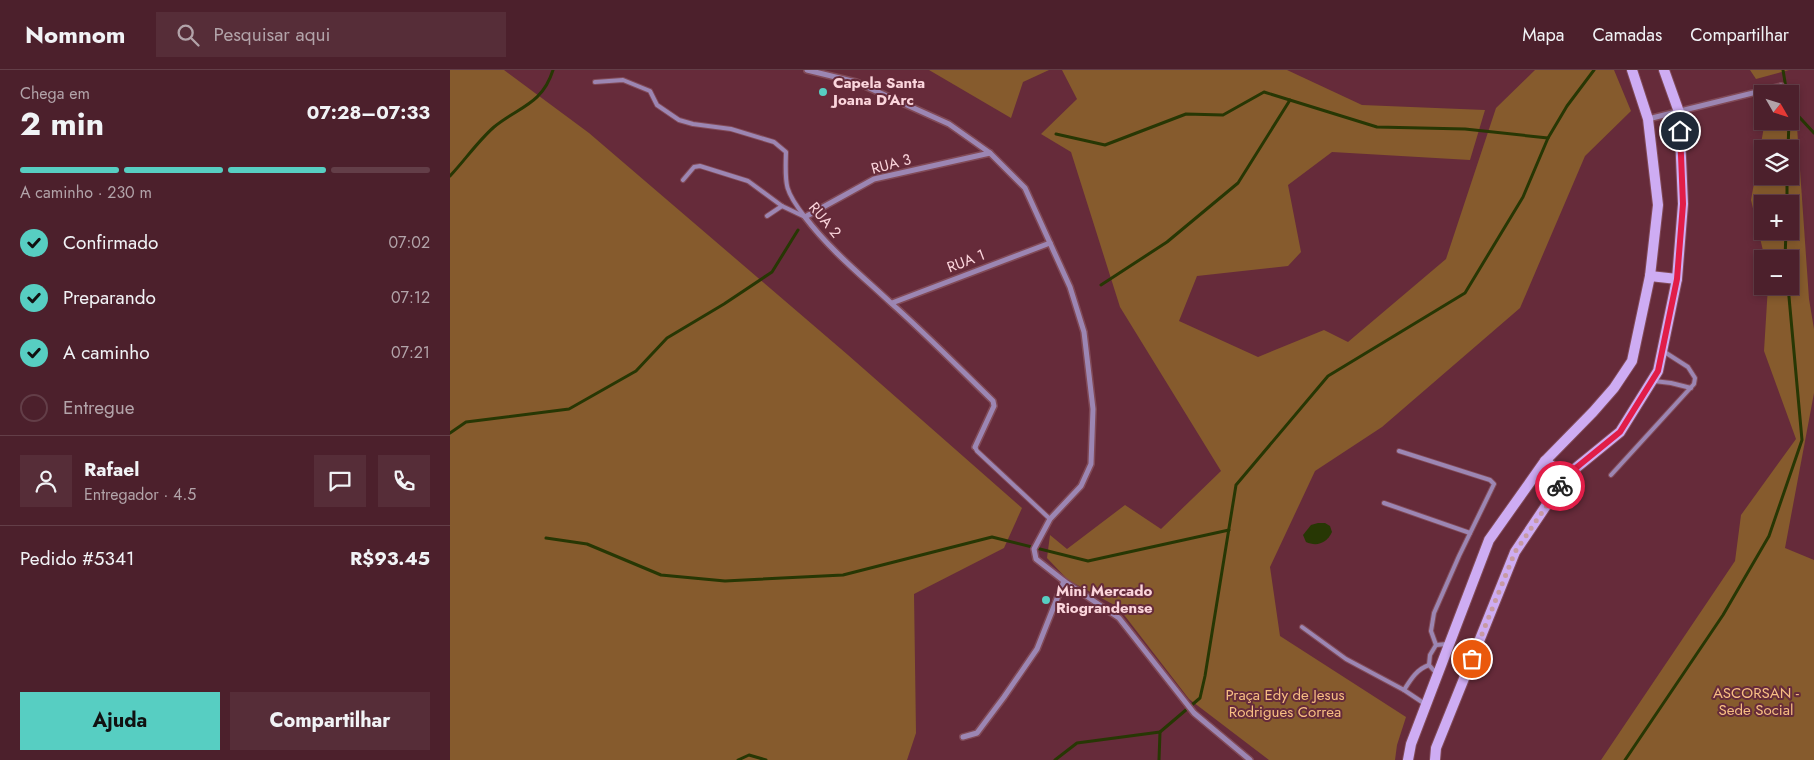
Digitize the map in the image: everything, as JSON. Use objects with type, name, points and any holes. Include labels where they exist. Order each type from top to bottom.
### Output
[{"type":"street","points":[[807,70],[856,82],[949,124],[990,154],[1025,188],[1070,287],[1084,332],[1093,409],[1091,464],[1081,486],[1050,519],[1034,549],[1034,554],[1036,559],[1064,581],[1119,618],[1194,713],[1250,760]]},
{"type":"street","points":[[1408,760],[1411,744],[1490,540],[1545,461],[1614,388],[1632,361],[1650,276],[1658,205],[1655,162],[1648,119],[1632,70]]},
{"type":"street","points":[[1435,760],[1436,748],[1515,552],[1566,476],[1620,432],[1658,371],[1677,279],[1683,204],[1680,112],[1664,70]]},
{"type":"street","points":[[1648,119],[1754,93]]},
{"type":"street","name":"RUA 3","points":[[805,217],[874,179],[990,154]]},
{"type":"street","name":"RUA 2","points":[[805,217],[821,238],[861,277],[892,303],[994,402],[992,411],[975,447]]},
{"type":"street","name":"RUA 1","points":[[892,303],[1050,243]]},
{"type":"street","points":[[1650,276],[1677,279]]},
{"type":"street","points":[[1545,461],[1566,476]]},
{"type":"street","points":[[963,737],[977,733],[1037,649],[1064,581]]},
{"type":"lane","name":"RUA 2","points":[[595,82],[623,80],[650,91],[658,105],[679,120],[693,124],[731,129],[774,142],[781,146],[786,152],[785,180],[790,198],[805,217]]},
{"type":"lane","points":[[684,180],[694,167],[700,166],[748,181],[782,206],[805,217]]},
{"type":"lane","points":[[766,216],[782,206]]},
{"type":"lane","points":[[1611,475],[1691,388],[1695,381],[1694,374],[1688,367],[1662,350]]},
{"type":"lane","points":[[1652,381],[1691,388]]},
{"type":"lane","points":[[975,447],[977,451],[1050,519]]},
{"type":"lane","points":[[1399,451],[1493,482],[1494,484],[1434,613],[1431,631],[1436,645]]},
{"type":"lane","points":[[1384,503],[1470,533]]},
{"type":"lane","points":[[1302,627],[1346,659],[1426,704]]},
{"type":"lane","points":[[1436,645],[1449,644]]},
{"type":"lane","points":[[1429,665],[1430,655],[1436,645]]},
{"type":"lane","points":[[1404,690],[1420,669],[1429,665]]},
{"type":"lane","points":[[1429,665],[1438,674]]},
{"type":"green space","points":[[450,70],[504,70],[589,133],[848,355],[1022,508],[1004,548],[914,594],[916,733],[907,760],[450,760]]},
{"type":"green space","points":[[929,70],[1049,70],[1023,82],[1011,118]]},
{"type":"green space","name":"Praça Edy de Jesus Rodrigues Correa","points":[[1062,70],[1287,70],[1362,105],[1485,110],[1470,160],[1332,152],[1288,185],[1301,252],[1288,266],[1197,276],[1179,321],[1258,357],[1324,330],[1348,342],[1446,259],[1496,108],[1535,70],[1614,70],[1631,111],[1585,156],[1520,308],[1382,427],[1315,471],[1270,567],[1280,636],[1406,717],[1397,745],[1395,760],[1269,760],[1189,699],[1118,607],[1068,580],[1047,558],[1050,535],[1067,549],[1125,505],[1161,529],[1221,471],[1120,307],[1071,152],[1041,134],[1077,99]]},
{"type":"green space","points":[[1750,70],[1789,70],[1756,79]]},
{"type":"green space","points":[[1763,130],[1797,130],[1798,140],[1762,140]]},
{"type":"green space","name":"ASCORSAN - Sede Social","points":[[1799,155],[1809,299],[1814,329],[1814,393],[1785,548],[1814,560],[1814,760],[1601,760],[1735,561],[1741,515],[1796,439],[1764,351],[1767,295],[1799,295],[1799,250],[1763,250],[1760,240],[1799,240],[1799,195],[1754,195],[1754,213],[1751,200],[1754,183],[1754,185],[1799,185]]},
{"type":"shaded area","points":[[1325,523],[1330,526],[1332,532],[1330,536],[1318,544],[1306,542],[1303,535],[1311,525]]},
{"type":"waterway","points":[[450,176],[482,138],[494,127],[528,104],[543,91],[553,70]]},
{"type":"waterway","points":[[1055,760],[1077,743],[1160,732],[1200,698],[1236,485],[1328,376],[1465,293],[1523,197],[1548,138],[1567,106],[1594,70]]},
{"type":"waterway","points":[[1783,70],[1786,85]]},
{"type":"waterway","points":[[1056,134],[1105,145],[1186,114],[1223,115],[1264,92],[1377,127],[1465,129],[1548,138]]},
{"type":"waterway","points":[[1101,285],[1167,242],[1238,183],[1290,100]]},
{"type":"waterway","points":[[1799,117],[1814,133]]},
{"type":"waterway","points":[[1788,140],[1789,130]]},
{"type":"waterway","points":[[1787,185],[1787,195]]},
{"type":"waterway","points":[[450,433],[466,422],[569,409],[636,371],[667,338],[724,304],[772,272],[798,230]]},
{"type":"waterway","points":[[1785,250],[1786,240]]},
{"type":"waterway","points":[[1625,760],[1723,615],[1769,536],[1802,440],[1789,295]]},
{"type":"waterway","points":[[546,538],[587,544],[661,575],[725,581],[843,575],[992,537],[1088,561],[1229,530]]},
{"type":"waterway","points":[[1159,760],[1160,732]]},
{"type":"waterway","points":[[738,760],[749,755],[766,760]]},
{"type":"way so far","points":[[1472,659],[1515,552],[1560,486]]},
{"type":"place","name":"Capela Santa Joana D'Arc","points":[[823,92]]},
{"type":"place","name":"Mini Mercado Riograndense","points":[[1046,600]]},
{"type":"route","points":[[1560,486],[1566,476],[1620,432],[1658,371],[1677,279],[1683,204],[1680,131]]}]
